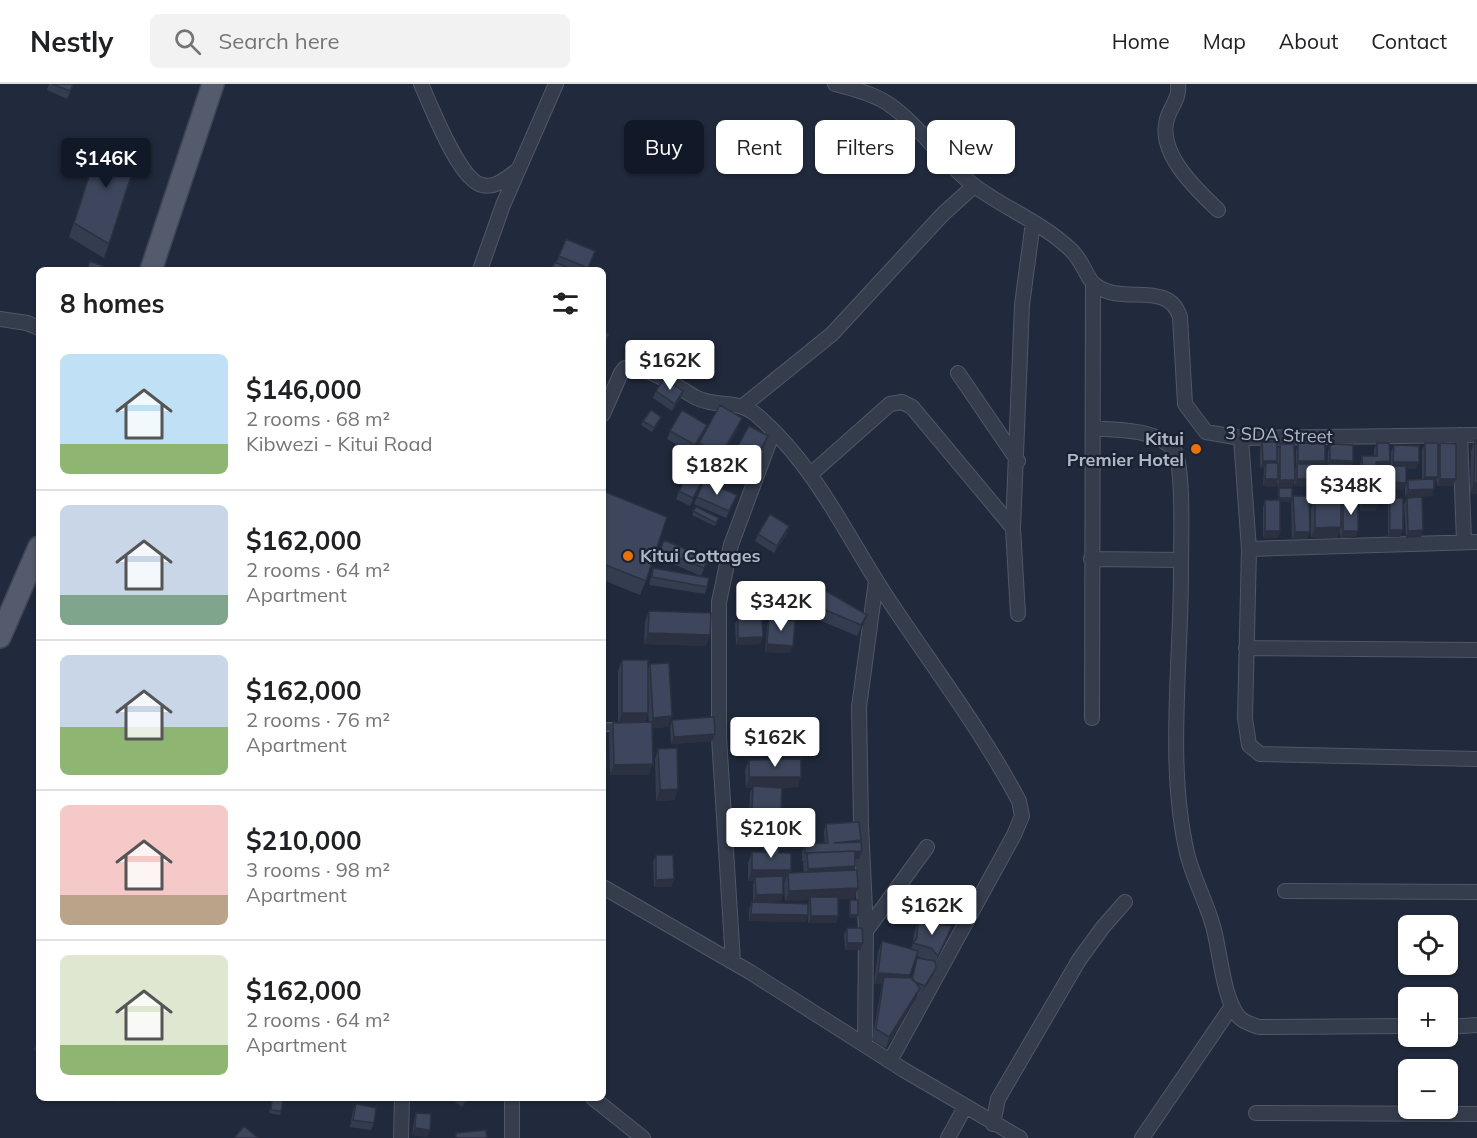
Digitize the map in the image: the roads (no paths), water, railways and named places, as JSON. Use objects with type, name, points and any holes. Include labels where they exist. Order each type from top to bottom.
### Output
[{"type":"main road","points":[[152,267],[213,84]]},
{"type":"main road","points":[[0,638],[36,554]]},
{"type":"street","points":[[421,84],[452,149],[474,183],[484,186],[496,185],[520,168]]},
{"type":"street","points":[[481,267],[503,205],[556,84]]},
{"type":"street","points":[[835,84],[862,91],[885,101],[925,138],[948,165],[974,186],[1033,222],[1071,250],[1083,263],[1093,283],[1091,328],[1092,718]]},
{"type":"street","points":[[1178,84],[1178,96],[1167,119],[1168,144],[1180,169],[1218,210]]},
{"type":"street","points":[[743,406],[832,334],[943,214],[974,186]]},
{"type":"street","points":[[1018,614],[1013,528],[1018,461],[1022,304],[1033,222]]},
{"type":"street","name":"3 SDA Street","points":[[1093,283],[1113,294],[1169,299],[1177,306],[1180,317],[1185,404],[1206,432],[1241,438],[1477,435]]},
{"type":"street","points":[[0,319],[36,327]]},
{"type":"street","points":[[606,407],[621,373],[625,368],[631,367],[644,370],[700,399],[743,406],[759,416],[811,474],[837,511],[876,580],[999,763],[1019,801],[1022,816],[992,877],[890,1061]]},
{"type":"street","points":[[958,373],[1018,461]]},
{"type":"street","points":[[811,474],[890,404],[902,402],[912,407],[1013,528]]},
{"type":"street","points":[[1093,428],[1146,433],[1165,441],[1176,452],[1180,479],[1181,560],[1177,675],[1179,785],[1187,853],[1213,924],[1232,1006],[1239,1019],[1259,1027],[1398,1026]]},
{"type":"street","points":[[733,962],[719,737],[719,602],[731,545],[773,432]]},
{"type":"street","points":[[1249,549],[1470,541],[1460,435]]},
{"type":"street","points":[[1241,438],[1249,549],[1246,736],[1254,751],[1260,754],[1477,759]]},
{"type":"street","points":[[1091,559],[1181,560]]},
{"type":"street","points":[[865,1045],[866,931],[859,707],[876,580]]},
{"type":"street","points":[[1246,648],[1477,650]]},
{"type":"street","points":[[866,931],[927,847]]},
{"type":"street","points":[[606,889],[733,962],[965,1107],[1020,1138]]},
{"type":"street","points":[[1285,891],[1477,892]]},
{"type":"street","points":[[993,1124],[998,1099],[1079,960],[1102,927],[1125,902]]},
{"type":"street","points":[[1142,1138],[1232,1006]]},
{"type":"street","points":[[1458,1026],[1477,1025]]},
{"type":"street","points":[[401,1138],[402,1101]]},
{"type":"street","points":[[512,1101],[512,1138]]},
{"type":"street","points":[[597,1101],[643,1138]]},
{"type":"street","points":[[948,1138],[965,1107]]},
{"type":"street","points":[[1256,1113],[1477,1114]]},
{"type":"lane","points":[[606,727],[626,727]]},
{"type":"place","name":"Kitui Premier Hotel","points":[[1196,449]]},
{"type":"place","name":"Kitui Cottages","points":[[628,556]]}]
